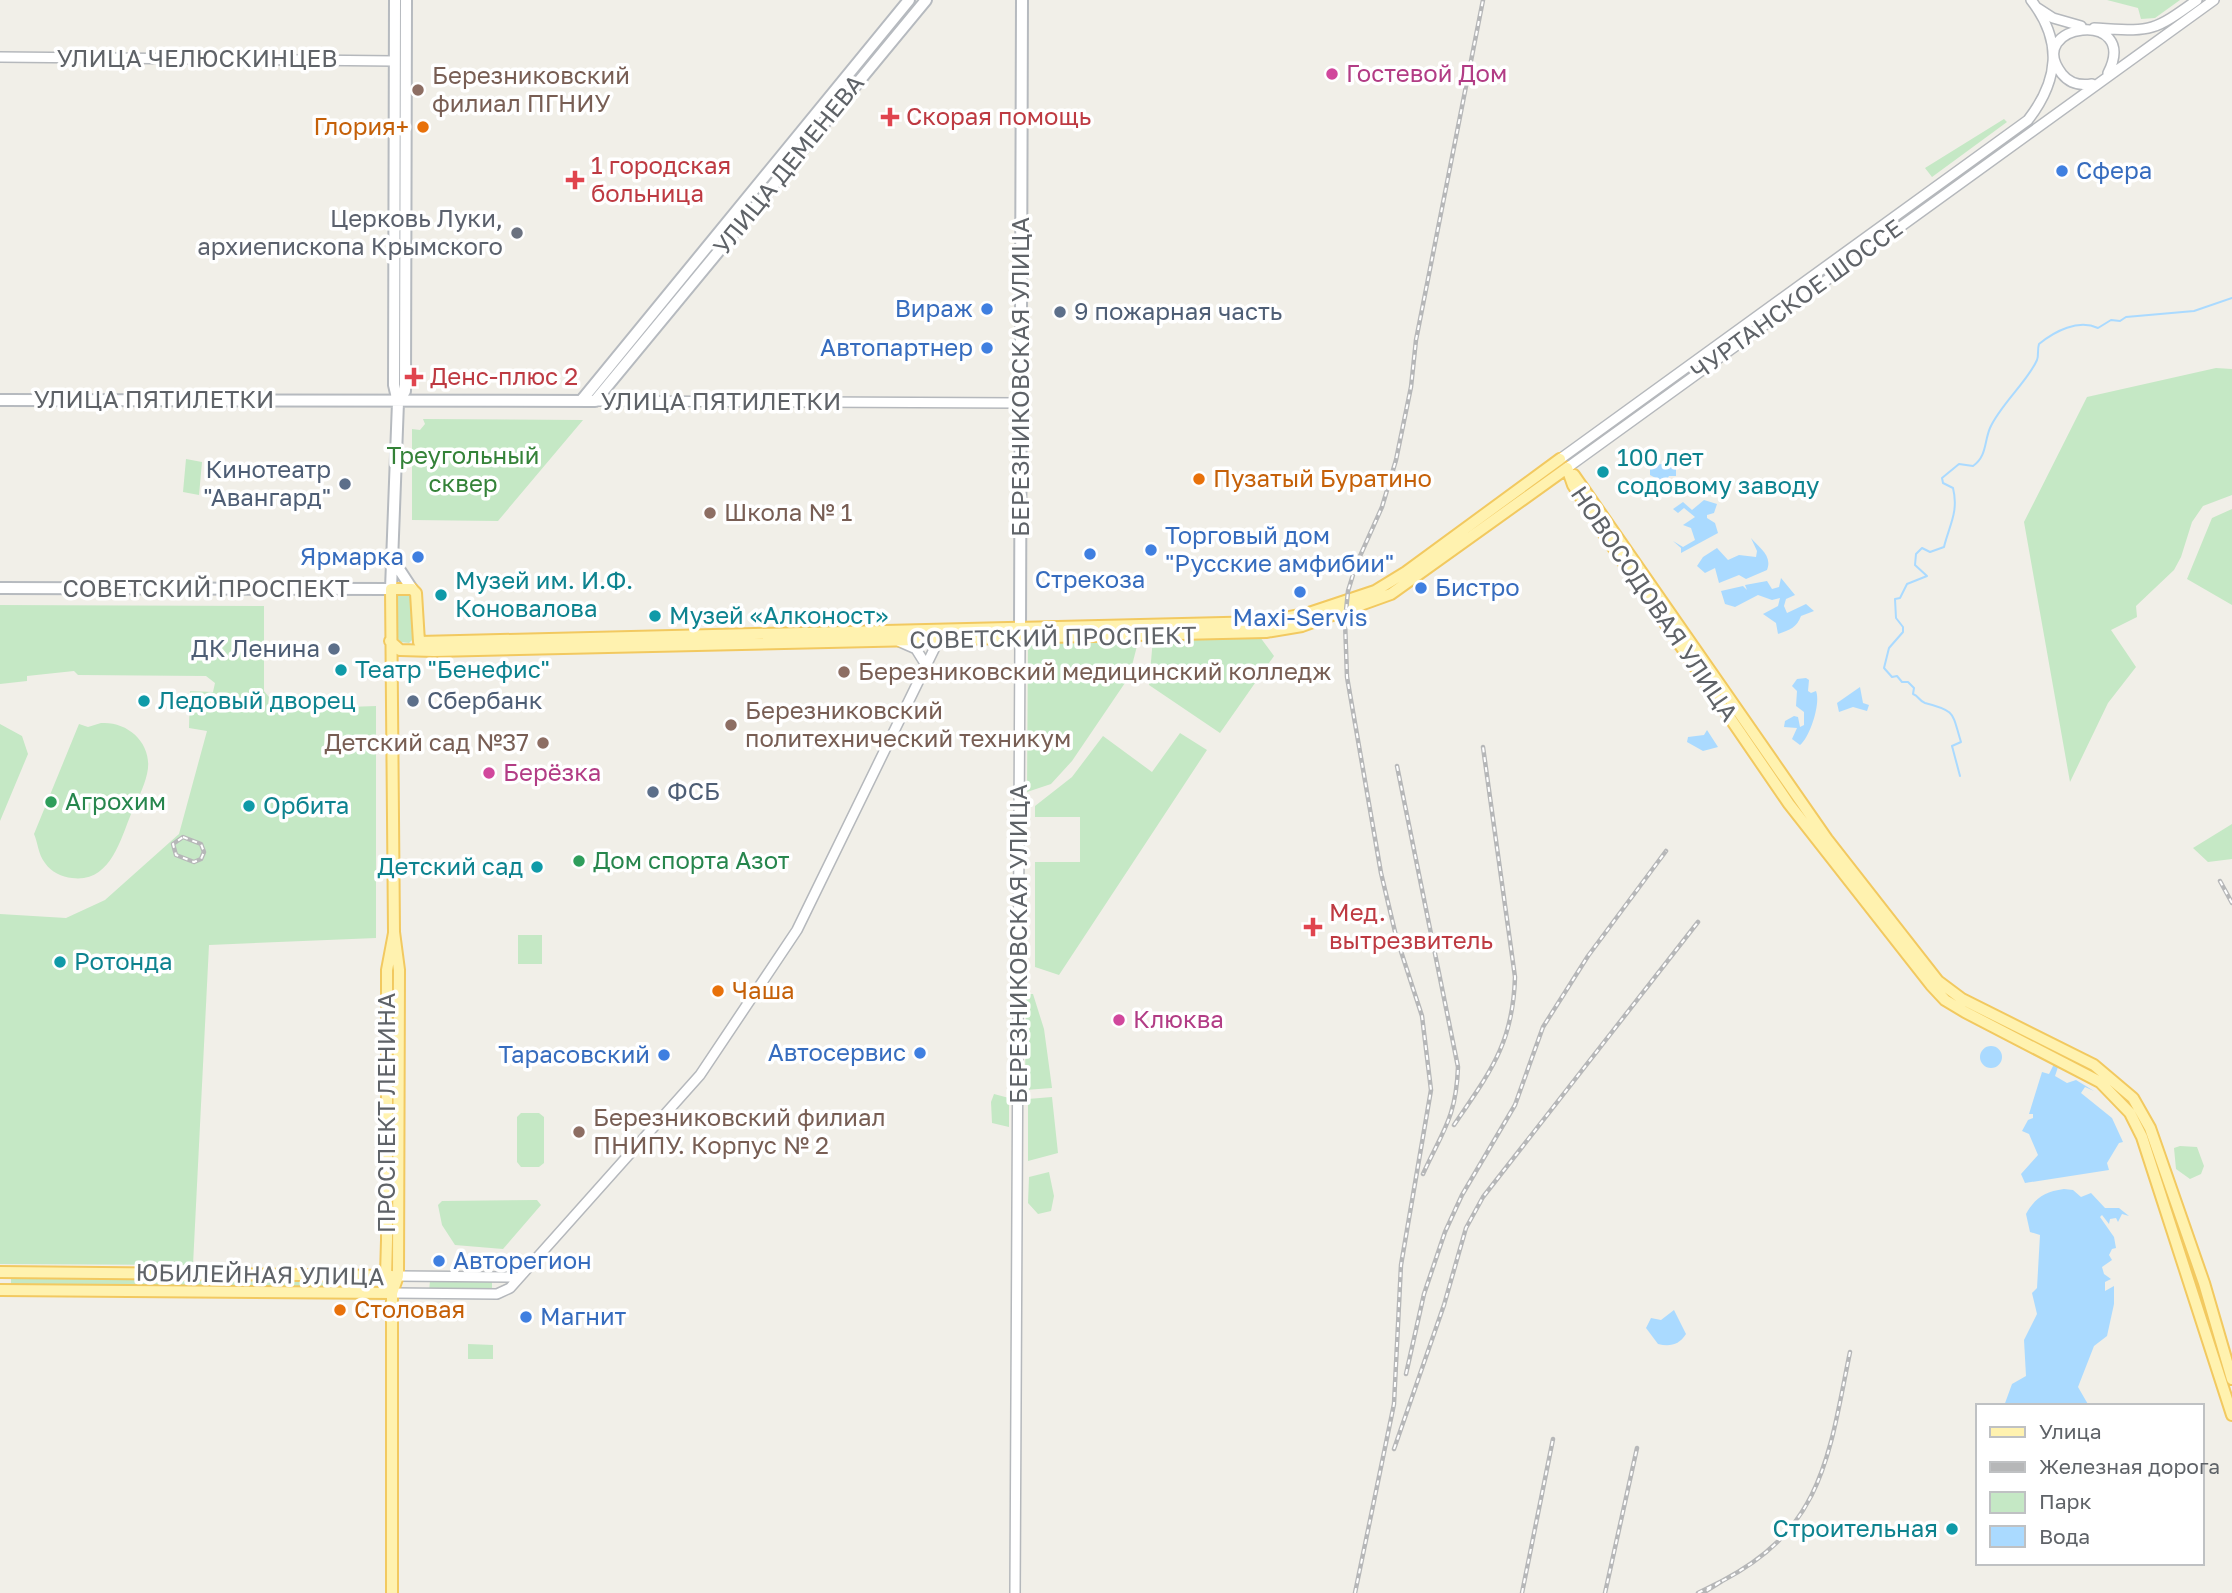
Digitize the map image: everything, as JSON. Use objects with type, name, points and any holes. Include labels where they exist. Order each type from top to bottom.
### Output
[{"type":"main road","name":"ПРОСПЕКТ ЛЕНИНА","points":[[392,1593],[392,1276],[399,970],[394,932],[393,665],[390,641],[398,402],[394,385],[395,0]]},
{"type":"main road","name":"ПРОСПЕКТ ЛЕНИНА","points":[[398,402],[405,391],[406,0]]},
{"type":"main road","name":"УЛИЦА ДЕМЕНЕВА","points":[[595,401],[649,327],[909,0]]},
{"type":"main road","name":"УЛИЦА ДЕМЕНЕВА","points":[[581,401],[649,327],[926,0]]},
{"type":"main road","name":"БЕРЕЗНИКОВСКАЯ УЛИЦА","points":[[1020,633],[1022,0]]},
{"type":"main road","name":"УЛИЦА ПЯТИЛЕТКИ","points":[[0,400],[595,401]]},
{"type":"main road","name":"ЧУРТАНСКОЕ ШОССЕ","points":[[1406,572],[1564,464]]},
{"type":"main road","name":"ЧУРТАНСКОЕ ШОССЕ","points":[[1380,600],[1564,464]]},
{"type":"main road","name":"НОВОСОДОВАЯ УЛИЦА","points":[[1564,464],[1631,554],[1820,830],[1938,981],[1962,999],[2094,1065],[2133,1098],[2150,1128],[2204,1283],[2232,1380]]},
{"type":"main road","name":"НОВОСОДОВАЯ УЛИЦА","points":[[1564,464],[1573,485],[1604,534],[1789,804],[1931,985],[1945,1000],[1965,1012],[2100,1082],[2130,1113],[2146,1148],[2188,1286],[2232,1415]]},
{"type":"main road","name":"ПРОСПЕКТ ЛЕНИНА","points":[[393,554],[400,575],[419,601],[419,642]]},
{"type":"main road","name":"СОВЕТСКИЙ ПРОСПЕКТ","points":[[407,651],[938,640],[1020,633],[1265,622],[1375,591],[1406,572]]},
{"type":"main road","name":"СОВЕТСКИЙ ПРОСПЕКТ","points":[[0,587],[412,589]]},
{"type":"main road","name":"СОВЕТСКИЙ ПРОСПЕКТ","points":[[419,642],[943,629],[1020,633],[1265,632],[1302,626],[1380,600]]},
{"type":"main road","points":[[1302,626],[1308,612]]},
{"type":"main road","points":[[390,641],[396,648],[407,651]]},
{"type":"main road","points":[[393,665],[419,642]]},
{"type":"main road","name":"ЮБИЛЕЙНАЯ УЛИЦА","points":[[0,1272],[392,1276]]},
{"type":"main road","points":[[2188,1286],[2197,1290],[2204,1283]]},
{"type":"main road","name":"ЮБИЛЕЙНАЯ УЛИЦА","points":[[0,1290],[392,1293]]},
{"type":"street","points":[[2056,62],[2058,43],[2072,30],[2091,28],[2144,31],[2159,27],[2197,0]]},
{"type":"street","name":"ЧУРТАНСКОЕ ШОССЕ","points":[[1564,464],[2214,0]]},
{"type":"street","points":[[2033,3],[2053,18],[2091,28],[2106,38],[2113,55],[2112,64],[2100,80],[2074,83],[2060,71],[2033,3]]},
{"type":"street","name":"УЛИЦА ЧЕЛЮСКИНЦЕВ","points":[[0,57],[394,61]]},
{"type":"street","name":"ЧУРТАНСКОЕ ШОССЕ","points":[[1564,464],[2028,120],[2044,100],[2056,62]]},
{"type":"street","name":"УЛИЦА ПЯТИЛЕТКИ","points":[[595,401],[1021,403]]},
{"type":"street","points":[[392,1293],[496,1294],[510,1288],[700,1075],[808,911],[943,629]]},
{"type":"street","name":"БЕРЕЗНИКОВСКАЯ УЛИЦА","points":[[1015,1593],[1020,633]]},
{"type":"street","points":[[899,641],[916,649],[926,665]]},
{"type":"street","name":"ЮБИЛЕЙНАЯ УЛИЦА","points":[[392,1276],[519,1278]]},
{"type":"green space","points":[[2107,0],[2180,0],[2155,18],[2141,19],[2138,8]]},
{"type":"green space","points":[[2004,119],[2007,122],[1932,177],[1925,168]]},
{"type":"green space","points":[[2216,368],[2232,369],[2232,495],[2203,506],[2192,522],[2174,570],[2136,606],[2137,617],[2111,630],[2136,667],[2108,703],[2070,782],[2024,522],[2087,397]]},
{"type":"green space","name":"Треугольный сквер","points":[[423,419],[583,420],[498,521],[412,520],[412,429],[420,430],[425,424]]},
{"type":"green space","points":[[186,459],[202,462],[199,495],[183,492]]},
{"type":"green space","points":[[2232,509],[2232,605],[2187,579],[2212,518]]},
{"type":"green space","points":[[399,593],[412,594],[415,637],[409,643],[401,642],[395,635],[395,597]]},
{"type":"green space","points":[[0,605],[264,606],[264,691],[269,697],[267,710],[376,706],[376,938],[209,945],[193,1265],[0,1264],[0,914],[66,918],[105,900],[179,834],[207,731],[189,728],[190,691],[213,692],[215,683],[206,676],[78,675],[74,671],[27,676],[27,681],[0,684]]},
{"type":"green space","points":[[1260,637],[1274,656],[1220,733],[1149,685],[1153,638]]},
{"type":"green space","points":[[1131,639],[1137,646],[1129,677],[1072,761],[1051,784],[1027,792],[1028,642]]},
{"type":"green space","points":[[101,723],[121,726],[137,737],[147,754],[147,774],[112,858],[96,874],[85,878],[68,877],[57,874],[47,866],[34,834],[79,724],[88,727]]},
{"type":"green space","points":[[0,724],[22,736],[28,754],[0,821]]},
{"type":"green space","points":[[1180,733],[1207,750],[1059,975],[1035,967],[1035,862],[1080,862],[1080,817],[1035,817],[1035,806],[1072,777],[1103,736],[1152,772]]},
{"type":"green space","points":[[2232,824],[2232,859],[2208,862],[2193,848]]},
{"type":"green space","points":[[518,935],[542,935],[542,964],[518,964]]},
{"type":"green space","points":[[1026,994],[1033,994],[1044,1029],[1052,1088],[1025,1090]]},
{"type":"green space","points":[[994,1094],[1009,1098],[1009,1127],[992,1123],[991,1102]]},
{"type":"green space","points":[[1052,1097],[1058,1153],[1028,1161],[1028,1099]]},
{"type":"green space","points":[[521,1113],[539,1113],[544,1117],[544,1163],[539,1167],[521,1167],[517,1162],[517,1117]]},
{"type":"green space","points":[[2197,1147],[2204,1166],[2201,1174],[2190,1179],[2176,1169],[2174,1148]]},
{"type":"green space","points":[[1049,1172],[1054,1196],[1051,1211],[1038,1214],[1028,1203],[1029,1177]]},
{"type":"green space","points":[[537,1200],[541,1205],[503,1249],[455,1245],[442,1225],[438,1205],[442,1201]]},
{"type":"green space","points":[[11,1277],[219,1279],[223,1283],[219,1288],[11,1286]]},
{"type":"green space","points":[[231,1279],[338,1279],[338,1289],[232,1287]]},
{"type":"green space","points":[[430,1281],[492,1281],[492,1291],[429,1291]]},
{"type":"green space","points":[[468,1344],[493,1345],[493,1359],[468,1359]]},
{"type":"water","points":[[1676,460],[1676,476],[1669,476],[1665,483],[1650,475],[1650,467]]},
{"type":"water","points":[[1704,500],[1717,504],[1714,513],[1707,515],[1707,518],[1715,523],[1718,533],[1681,553],[1681,548],[1673,541],[1683,547],[1695,540],[1691,528],[1683,525],[1695,517],[1684,508],[1678,513],[1673,509],[1683,502],[1692,510]]},
{"type":"water","points":[[1751,538],[1768,560],[1767,570],[1746,579],[1739,575],[1719,583],[1715,568],[1705,573],[1697,566],[1703,557],[1717,548],[1728,560],[1739,555],[1756,557],[1757,551]]},
{"type":"water","points":[[1781,578],[1795,595],[1786,599],[1784,606],[1787,613],[1806,604],[1814,611],[1801,616],[1795,625],[1786,631],[1778,634],[1776,623],[1763,614],[1778,606],[1780,598],[1772,600],[1758,595],[1735,607],[1725,604],[1721,591],[1743,586],[1747,590],[1745,585],[1767,581],[1772,589],[1779,587]]},
{"type":"water","points":[[1797,679],[1809,680],[1808,691],[1816,691],[1817,703],[1811,728],[1800,745],[1792,739],[1797,728],[1784,727],[1785,721],[1794,716],[1798,717],[1800,727],[1804,725],[1804,712],[1796,706],[1797,691],[1792,686]]},
{"type":"water","points":[[1860,687],[1863,703],[1869,705],[1867,711],[1853,707],[1839,712],[1837,703]]},
{"type":"water","points":[[1707,730],[1718,747],[1703,751],[1687,742],[1688,737],[1704,735]]},
{"type":"water","points":[[1991,1046],[1999,1049],[2002,1057],[1999,1065],[1991,1068],[1983,1065],[1980,1057],[1983,1049]]},
{"type":"water","points":[[2054,1064],[2058,1067],[2055,1076],[2067,1083],[2076,1080],[2094,1091],[2085,1087],[2081,1093],[2112,1118],[2123,1142],[2119,1143],[2107,1163],[2109,1170],[2025,1183],[2021,1174],[2038,1155],[2029,1134],[2022,1131],[2028,1120],[2033,1118],[2033,1114],[2029,1114],[2042,1072],[2049,1074]]},
{"type":"water","points":[[2073,1190],[2081,1197],[2091,1193],[2105,1208],[2119,1208],[2129,1216],[2122,1214],[2118,1222],[2116,1218],[2110,1219],[2109,1224],[2102,1215],[2100,1217],[2114,1237],[2116,1248],[2112,1249],[2109,1255],[2112,1260],[2102,1267],[2104,1274],[2111,1279],[2105,1282],[2105,1291],[2114,1286],[2114,1304],[2107,1336],[2094,1346],[2078,1387],[2088,1404],[2005,1404],[2012,1384],[2026,1376],[2024,1340],[2037,1314],[2032,1293],[2037,1288],[2040,1235],[2030,1232],[2026,1214],[2033,1203],[2051,1192]]},
{"type":"water","points":[[1674,1310],[1686,1334],[1674,1344],[1658,1344],[1646,1328],[1651,1318],[1661,1320]]},
{"type":"waterway","points":[[1960,776],[1952,746],[1961,742],[1952,715],[1921,701],[1913,694],[1914,688],[1908,682],[1902,682],[1897,676],[1892,677],[1884,668],[1889,648],[1903,632],[1903,627],[1896,618],[1895,599],[1900,598],[1907,584],[1927,576],[1915,565],[1916,554],[1922,548],[1930,552],[1944,547],[1951,525],[1955,497],[1953,488],[1943,483],[1942,478],[1959,464],[1973,466],[1978,462],[1995,419],[2033,368],[2038,358],[2039,344],[2052,335],[2075,326],[2098,328],[2111,320],[2120,321],[2126,317],[2194,311],[2232,298]]},
{"type":"railway","points":[[1355,1593],[1394,1404],[1401,1265],[1431,1090],[1422,1016],[1396,936],[1381,873],[1347,677],[1345,621],[1348,591],[1356,565],[1382,507],[1396,460],[1411,387],[1416,340],[1483,0]]},
{"type":"railway","points":[[1454,1125],[1489,1073],[1497,1056],[1510,1021],[1515,977],[1483,747]]},
{"type":"railway","points":[[1397,766],[1458,1067],[1451,1112],[1423,1174]]},
{"type":"railway","points":[[183,837],[201,844],[204,852],[201,859],[194,862],[176,855],[173,844],[183,837]]},
{"type":"railway","points":[[1406,1374],[1424,1294],[1445,1232],[1462,1195],[1515,1105],[1543,1027],[1588,956],[1666,851]]},
{"type":"railway","points":[[2220,881],[2232,903]]},
{"type":"railway","points":[[1394,1449],[1444,1305],[1466,1228],[1483,1197],[1698,922]]},
{"type":"railway","points":[[1722,1581],[1756,1560],[1782,1537],[1802,1512],[1827,1455],[1850,1352]]},
{"type":"railway","points":[[1522,1593],[1553,1439]]},
{"type":"railway","points":[[1605,1593],[1637,1448]]},
{"type":"railway","points":[[1698,1593],[1722,1581],[1703,1593]]},
{"type":"place","name":"Гостевой Дом","points":[[1332,74]]},
{"type":"place","name":"Березниковский филиал ПГНИУ","points":[[418,90]]},
{"type":"place","name":"Скорая помощь","points":[[890,117]]},
{"type":"place","name":"Глория+","points":[[423,127]]},
{"type":"place","name":"Сфера","points":[[2062,171]]},
{"type":"place","name":"1 городская больница","points":[[575,180]]},
{"type":"place","name":"Церковь Луки, архиепископа Крымского","points":[[517,233]]},
{"type":"place","name":"Вираж","points":[[987,309]]},
{"type":"place","name":"9 пожарная часть","points":[[1060,312]]},
{"type":"place","name":"Автопартнер","points":[[987,348]]},
{"type":"place","name":"Денс-плюс 2","points":[[414,377]]},
{"type":"place","name":"100 лет содовому заводу","points":[[1603,472]]},
{"type":"place","name":"Пузатый Буратино","points":[[1199,479]]},
{"type":"place","name":"Кинотеатр \"Авангард\"","points":[[345,484]]},
{"type":"place","name":"Школа № 1","points":[[710,513]]},
{"type":"place","name":"Торговый дом \"Русские амфибии\"","points":[[1151,550]]},
{"type":"place","name":"Стрекоза","points":[[1090,554]]},
{"type":"place","name":"Ярмарка","points":[[418,557]]},
{"type":"place","name":"Бистро","points":[[1421,588]]},
{"type":"place","name":"Maxi-Servis","points":[[1300,592]]},
{"type":"place","name":"Музей им. И.Ф. Коновалова","points":[[441,595]]},
{"type":"place","name":"Музей «Алконост»","points":[[655,616]]},
{"type":"place","name":"ДК Ленина","points":[[334,649]]},
{"type":"place","name":"Театр \"Бенефис\"","points":[[341,670]]},
{"type":"place","name":"Березниковский медицинский колледж","points":[[844,672]]},
{"type":"place","name":"Ледовый дворец","points":[[144,701]]},
{"type":"place","name":"Сбербанк","points":[[413,701]]},
{"type":"place","name":"Березниковский политехнический техникум","points":[[731,725]]},
{"type":"place","name":"Детский сад №37","points":[[543,743]]},
{"type":"place","name":"Берёзка","points":[[489,773]]},
{"type":"place","name":"ФСБ","points":[[653,792]]},
{"type":"place","name":"Агрохим","points":[[51,802]]},
{"type":"place","name":"Орбита","points":[[249,806]]},
{"type":"place","name":"Дом спорта Азот","points":[[579,861]]},
{"type":"place","name":"Детский сад","points":[[537,867]]},
{"type":"place","name":"Мед. вытрезвитель","points":[[1313,927]]},
{"type":"place","name":"Ротонда","points":[[60,962]]},
{"type":"place","name":"Чаша","points":[[718,991]]},
{"type":"place","name":"Клюква","points":[[1119,1020]]},
{"type":"place","name":"Автосервис","points":[[920,1053]]},
{"type":"place","name":"Тарасовский","points":[[664,1055]]},
{"type":"place","name":"Березниковский филиал ПНИПУ. Корпус № 2","points":[[579,1132]]},
{"type":"place","name":"Авторегион","points":[[439,1261]]},
{"type":"place","name":"Столовая","points":[[340,1310]]},
{"type":"place","name":"Магнит","points":[[526,1317]]},
{"type":"place","name":"Строительная","points":[[1952,1529]]}]
